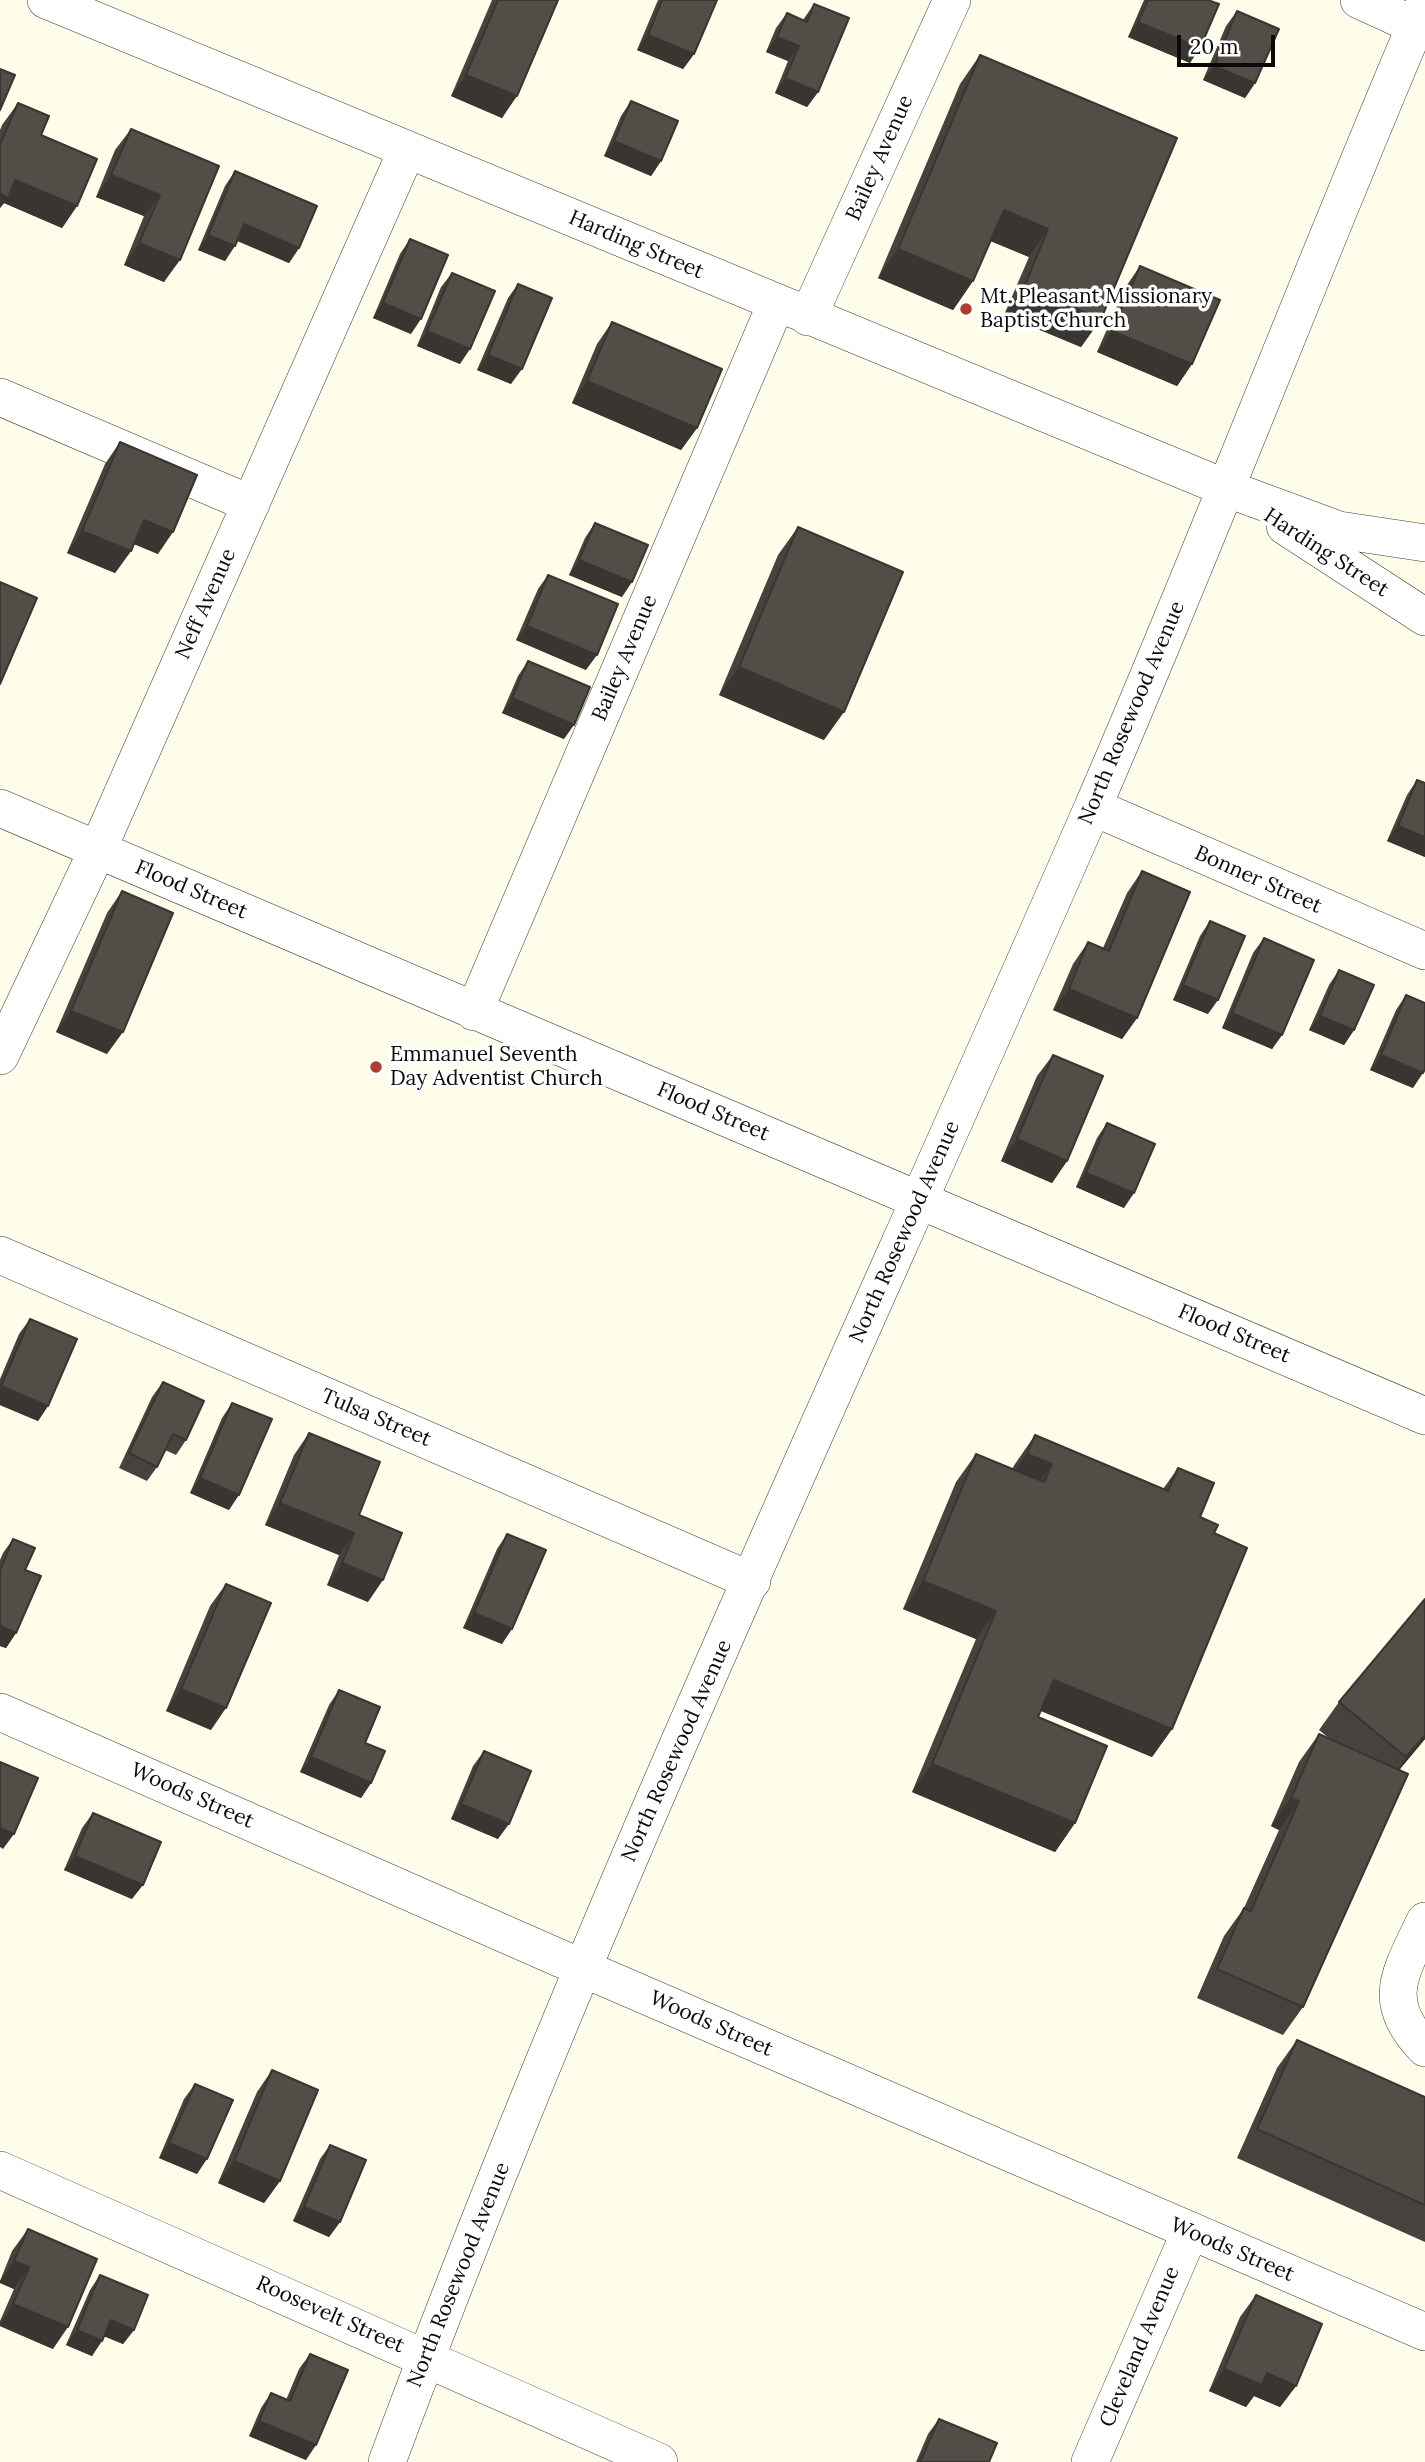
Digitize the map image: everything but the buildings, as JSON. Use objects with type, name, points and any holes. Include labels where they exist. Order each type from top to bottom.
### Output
[{"type":"street","name":"Harding Street","points":[[46,0],[1228,489],[1339,530],[1425,542]]},
{"type":"street","name":"Bailey Avenue","points":[[474,1012],[792,310],[952,0]]},
{"type":"street","points":[[1359,0],[1422,20]]},
{"type":"street","name":"North Rosewood Avenue","points":[[387,2462],[425,2357],[582,1968],[1093,807],[1422,20]]},
{"type":"street","name":"Neff Avenue","points":[[0,1056],[98,849],[407,150]]},
{"type":"street","points":[[0,397],[251,504]]},
{"type":"street","name":"Harding Street","points":[[1228,489],[1425,617]]},
{"type":"street","name":"Bonner Street","points":[[1093,807],[1425,951]]},
{"type":"street","name":"Flood Street","points":[[0,808],[1425,1416]]},
{"type":"street","name":"Tulsa Street","points":[[0,1255],[752,1581]]},
{"type":"street","name":"Woods Street","points":[[0,1712],[582,1968],[1425,2332]]},
{"type":"street","points":[[1425,1921],[1397,1983],[1398,2010],[1410,2032],[1425,2048]]},
{"type":"street","name":"Roosevelt Street","points":[[0,2170],[659,2462]]},
{"type":"street","name":"Cleveland Avenue","points":[[1090,2462],[1190,2232]]},
{"type":"place","name":"Mt. Pleasant Missionary Baptist Church","points":[[966,309]]},
{"type":"place","name":"Emmanuel Seventh Day Adventist Church","points":[[376,1067]]}]
